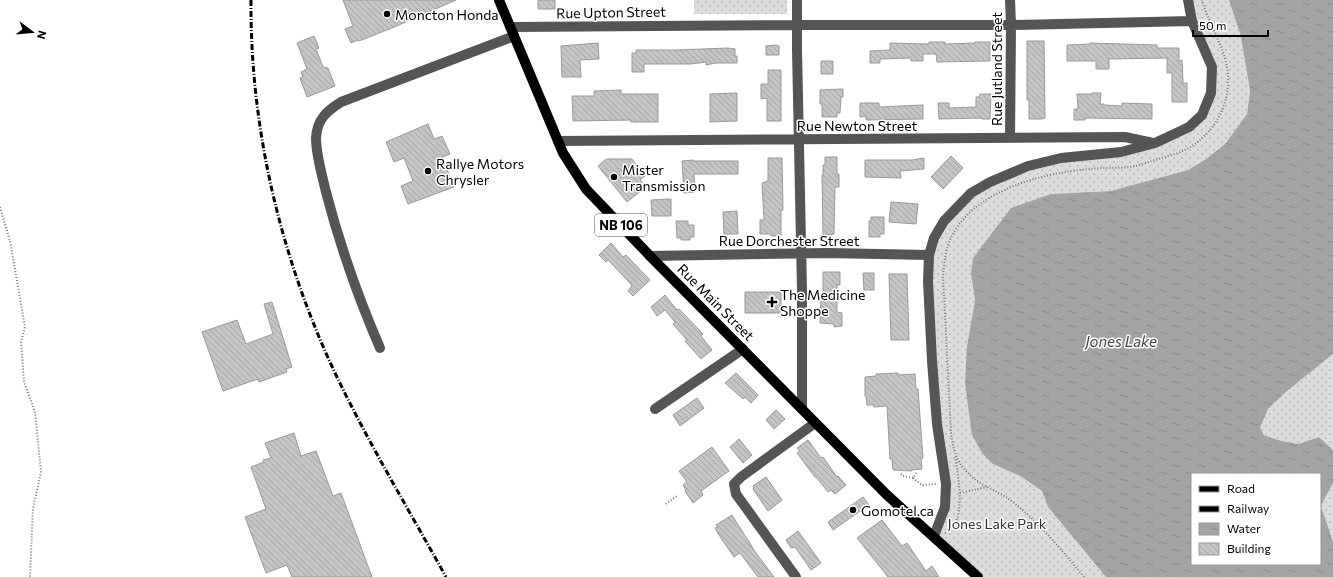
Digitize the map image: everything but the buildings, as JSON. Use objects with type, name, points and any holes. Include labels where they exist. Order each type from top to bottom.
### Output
[{"type":"main road","name":"Rue Main Street","points":[[499,0],[562,152],[586,189],[650,256],[887,495],[978,577]]},
{"type":"street","points":[[797,0],[802,290],[802,409]]},
{"type":"street","name":"Rue Jutland Street","points":[[1010,0],[1010,138]]},
{"type":"street","points":[[934,536],[945,507],[946,484],[937,424],[928,281],[929,256],[934,238],[944,221],[971,193],[990,182],[1028,166],[1061,158],[1121,152],[1155,144],[1188,127],[1202,115],[1211,93],[1212,66],[1192,21],[1188,0]]},
{"type":"street","name":"Rue Upton Street","points":[[512,32],[797,24],[1011,25],[1192,21]]},
{"type":"street","points":[[380,348],[358,295],[336,231],[317,149],[316,136],[320,122],[325,113],[341,102],[512,32]]},
{"type":"street","name":"Rue Newton Street","points":[[558,141],[1125,137],[1155,144]]},
{"type":"street","name":"Rue Dorchester Street","points":[[650,256],[828,253],[929,256]]},
{"type":"street","points":[[655,409],[743,349]]},
{"type":"street","points":[[796,577],[736,494],[734,484],[741,477],[815,423]]},
{"type":"path","points":[[1084,577],[1041,528],[1010,500],[968,474],[956,456],[953,447],[943,275],[945,259],[949,244],[956,230],[968,215],[981,203],[997,194],[1019,185],[1049,176],[1089,169],[1135,166],[1184,151],[1206,135],[1222,113],[1228,85],[1228,71],[1225,57],[1205,11],[1202,0]]},
{"type":"path","points":[[0,207],[10,241],[25,327],[21,342],[24,382],[35,412],[41,472],[33,508],[30,577]]},
{"type":"path","points":[[913,478],[916,473]]},
{"type":"path","points":[[901,474],[903,476],[913,478],[922,485],[946,484]]},
{"type":"path","points":[[960,492],[988,486]]},
{"type":"path","points":[[666,504],[678,496]]},
{"type":"green space","points":[[694,0],[787,0],[787,14],[694,14]]},
{"type":"green space","name":"Jones Lake Park","points":[[1188,0],[1229,0],[1241,37],[1250,91],[1247,114],[1225,144],[1206,159],[1188,170],[1133,186],[1111,191],[1051,194],[971,274],[975,300],[967,346],[993,464],[1022,477],[1042,491],[1048,507],[1106,577],[978,577],[934,536],[945,507],[928,281],[934,238],[971,193],[1028,166],[1155,143],[1202,115],[1212,67]]},
{"type":"green space","points":[[1333,354],[1333,450],[1319,437],[1298,444],[1278,440],[1264,435],[1260,428],[1268,409],[1286,392]]},
{"type":"green space","points":[[1333,483],[1333,542],[1321,506]]},
{"type":"water","name":"Jones Lake","points":[[1229,0],[1333,0],[1333,354],[1286,392],[1268,409],[1260,428],[1264,435],[1278,440],[1298,444],[1319,437],[1333,450],[1333,483],[1321,506],[1333,542],[1333,577],[1106,577],[1048,507],[1042,491],[1022,477],[993,464],[982,453],[972,435],[965,383],[967,346],[975,300],[971,274],[973,258],[1011,208],[1051,194],[1111,191],[1188,170],[1206,159],[1225,144],[1247,114],[1250,91],[1241,37]]},
{"type":"railway","points":[[251,0],[252,48],[256,97],[263,145],[272,192],[299,286],[336,375],[349,401],[446,577]]},
{"type":"place","name":"Moncton Honda","points":[[387,14]]},
{"type":"place","name":"Rallye Motors Chrysler","points":[[428,171]]},
{"type":"place","name":"Mister Transmission","points":[[614,177]]},
{"type":"place","name":"The Medicine Shoppe","points":[[772,302]]},
{"type":"place","name":"Gomotel.ca","points":[[853,510]]}]
